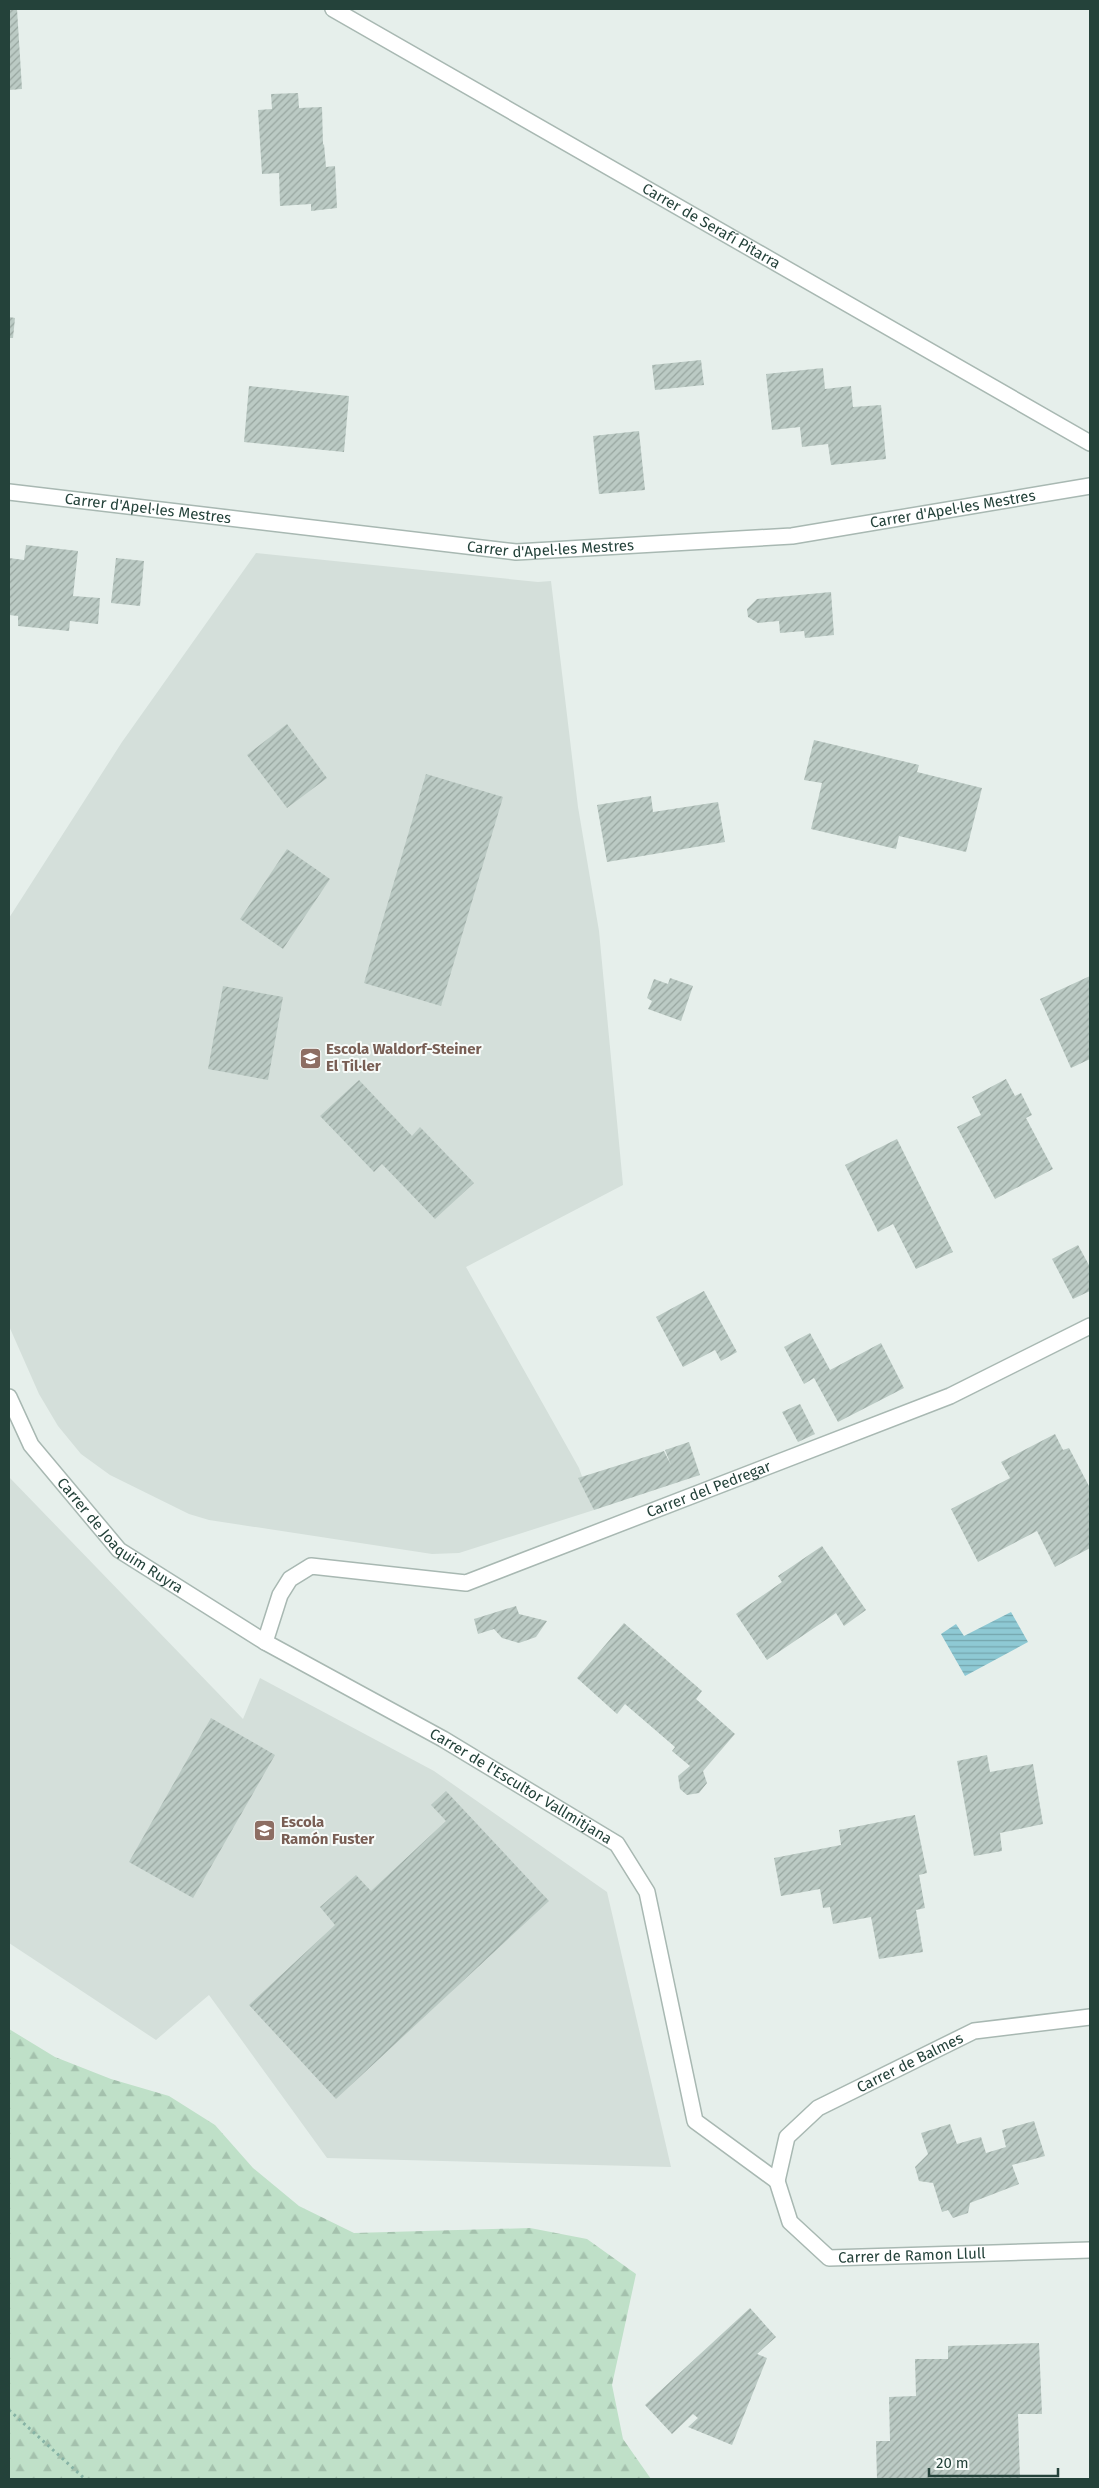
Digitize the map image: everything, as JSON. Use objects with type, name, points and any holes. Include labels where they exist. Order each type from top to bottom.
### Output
[{"type":"street","name":"Carrer de Serafí Pitarra","points":[[333,9],[1090,443]]},
{"type":"street","name":"Carrer d'Apel·les Mestres","points":[[9,492],[516,552],[792,536],[1090,486]]},
{"type":"street","name":"Carrer del Pedregar","points":[[265,1642],[280,1595],[290,1580],[311,1566],[466,1583],[950,1396],[1090,1326]]},
{"type":"street","name":"Carrer de Joaquim Ruyra","points":[[9,1397],[31,1446],[119,1550],[265,1642]]},
{"type":"street","name":"Carrer de l'Escultor Vallmitjana","points":[[265,1642],[443,1739],[617,1844],[647,1892],[695,2121],[776,2180]]},
{"type":"street","name":"Carrer de Balmes","points":[[776,2180],[787,2137],[818,2108],[974,2031],[1090,2017]]},
{"type":"street","name":"Carrer de Ramon Llull","points":[[776,2180],[790,2222],[828,2258],[1090,2250]]},
{"type":"path","points":[[9,2410],[85,2479]]},
{"type":"shaded area","name":"Escola Waldorf-Steiner El Til·ler","points":[[256,553],[538,582],[551,581],[578,807],[599,931],[623,1185],[466,1267],[579,1468],[594,1510],[459,1553],[432,1554],[209,1520],[189,1514],[110,1475],[81,1454],[58,1426],[39,1394],[9,1326],[9,918],[122,742]]},
{"type":"shaded area","name":"Escola Ramón Fuster","points":[[9,1477],[243,1719],[260,1678],[434,1771],[607,1892],[671,2167],[327,2158],[209,1995],[156,2040],[9,1943]]},
{"type":"green space","points":[[9,2029],[55,2057],[111,2079],[169,2096],[215,2125],[253,2168],[299,2206],[354,2233],[530,2228],[587,2239],[636,2274],[612,2385],[623,2439],[651,2479],[9,2479]]},
{"type":"water","points":[[1011,1612],[1028,1642],[965,1676],[941,1634],[956,1624],[964,1636]]},
{"type":"building","points":[[9,9],[17,9],[22,89],[9,90]]},
{"type":"building","points":[[298,93],[299,108],[322,107],[323,145],[326,167],[335,166],[337,208],[311,211],[311,204],[280,206],[279,173],[262,174],[258,110],[272,109],[271,94]]},
{"type":"building","points":[[9,317],[15,318],[13,338],[9,338]]},
{"type":"building","points":[[701,360],[704,385],[655,390],[652,365]]},
{"type":"building","points":[[823,368],[825,389],[851,386],[853,407],[881,405],[886,459],[831,465],[828,444],[802,447],[800,427],[772,430],[766,374]]},
{"type":"building","points":[[249,386],[349,396],[344,452],[244,442]]},
{"type":"building","points":[[639,431],[645,490],[599,494],[593,436]]},
{"type":"building","points":[[26,545],[78,551],[73,596],[100,598],[98,624],[70,621],[69,631],[18,626],[18,616],[9,615],[9,558],[24,560]]},
{"type":"building","points":[[116,558],[144,561],[140,606],[111,603]]},
{"type":"building","points":[[831,592],[834,635],[805,638],[804,631],[780,633],[779,621],[758,623],[748,617],[747,609],[757,599]]},
{"type":"building","points":[[287,724],[327,778],[287,808],[247,755]]},
{"type":"building","points":[[814,740],[919,765],[917,772],[982,788],[966,852],[899,836],[896,849],[811,829],[822,783],[804,780]]},
{"type":"building","points":[[426,774],[503,797],[441,1006],[364,983]]},
{"type":"building","points":[[651,796],[653,812],[718,802],[725,842],[607,862],[597,805]]},
{"type":"building","points":[[287,849],[330,879],[283,949],[240,919]]},
{"type":"building","points":[[1090,976],[1090,1059],[1071,1068],[1040,999]]},
{"type":"building","points":[[670,978],[693,986],[681,1021],[648,1009],[652,1001],[647,998],[654,979],[668,984]]},
{"type":"building","points":[[223,986],[283,997],[268,1080],[208,1069]]},
{"type":"building","points":[[1006,1079],[1015,1096],[1021,1093],[1032,1115],[1026,1118],[1053,1169],[995,1199],[957,1127],[981,1115],[972,1097]]},
{"type":"building","points":[[359,1080],[412,1136],[420,1127],[474,1183],[435,1219],[382,1164],[374,1172],[320,1116]]},
{"type":"building","points":[[897,1139],[953,1252],[916,1269],[893,1224],[878,1232],[845,1165]]},
{"type":"building","points":[[1078,1245],[1090,1267],[1090,1291],[1073,1299],[1052,1259]]},
{"type":"building","points":[[704,1291],[737,1352],[721,1361],[715,1350],[683,1367],[656,1317]]},
{"type":"building","points":[[810,1333],[830,1370],[881,1343],[904,1388],[838,1422],[814,1378],[804,1384],[784,1347]]},
{"type":"building","points":[[800,1404],[815,1434],[798,1442],[782,1412]]},
{"type":"building","points":[[1055,1434],[1063,1450],[1069,1448],[1090,1488],[1090,1548],[1055,1567],[1037,1531],[978,1562],[951,1509],[1010,1478],[1001,1462]]},
{"type":"building","points":[[689,1442],[700,1475],[594,1510],[578,1478],[664,1451],[671,1465],[665,1450]]},
{"type":"building","points":[[822,1546],[866,1610],[844,1626],[836,1613],[767,1660],[736,1614],[782,1582],[778,1576]]},
{"type":"building","points":[[516,1606],[519,1614],[547,1621],[536,1637],[519,1643],[502,1638],[494,1629],[478,1634],[474,1619]]},
{"type":"building","points":[[624,1623],[702,1691],[696,1699],[735,1734],[703,1771],[707,1783],[699,1793],[687,1795],[680,1789],[678,1776],[690,1766],[672,1751],[675,1747],[625,1704],[617,1714],[577,1678]]},
{"type":"building","points":[[211,1718],[275,1755],[193,1898],[129,1862]]},
{"type":"building","points":[[987,1755],[990,1772],[1033,1764],[1043,1824],[1000,1833],[1002,1851],[974,1856],[957,1761]]},
{"type":"building","points":[[446,1791],[549,1901],[336,2099],[249,2005],[335,1925],[320,1907],[356,1875],[371,1891],[446,1821],[431,1805]]},
{"type":"building","points":[[915,1815],[927,1873],[919,1875],[925,1908],[916,1910],[923,1952],[879,1959],[871,1917],[833,1924],[830,1907],[823,1908],[820,1889],[781,1896],[774,1858],[841,1845],[839,1830]]},
{"type":"building","points":[[1034,2121],[1045,2156],[1012,2165],[1019,2184],[970,2203],[968,2213],[953,2218],[948,2210],[942,2212],[933,2183],[919,2181],[915,2167],[928,2154],[921,2133],[950,2124],[957,2144],[981,2137],[986,2153],[1006,2147],[1002,2130]]},
{"type":"building","points":[[750,2308],[776,2337],[757,2354],[767,2358],[732,2445],[688,2427],[698,2418],[693,2414],[672,2434],[645,2405]]},
{"type":"building","points":[[1039,2343],[1042,2414],[1018,2414],[1020,2479],[877,2479],[876,2441],[890,2441],[889,2397],[916,2396],[915,2359],[948,2359],[948,2346]]},
{"type":"place","name":"Escola Waldorf-Steiner El Til·ler","points":[[310,1058]]},
{"type":"place","name":"Escola Ramón Fuster","points":[[265,1831]]}]
